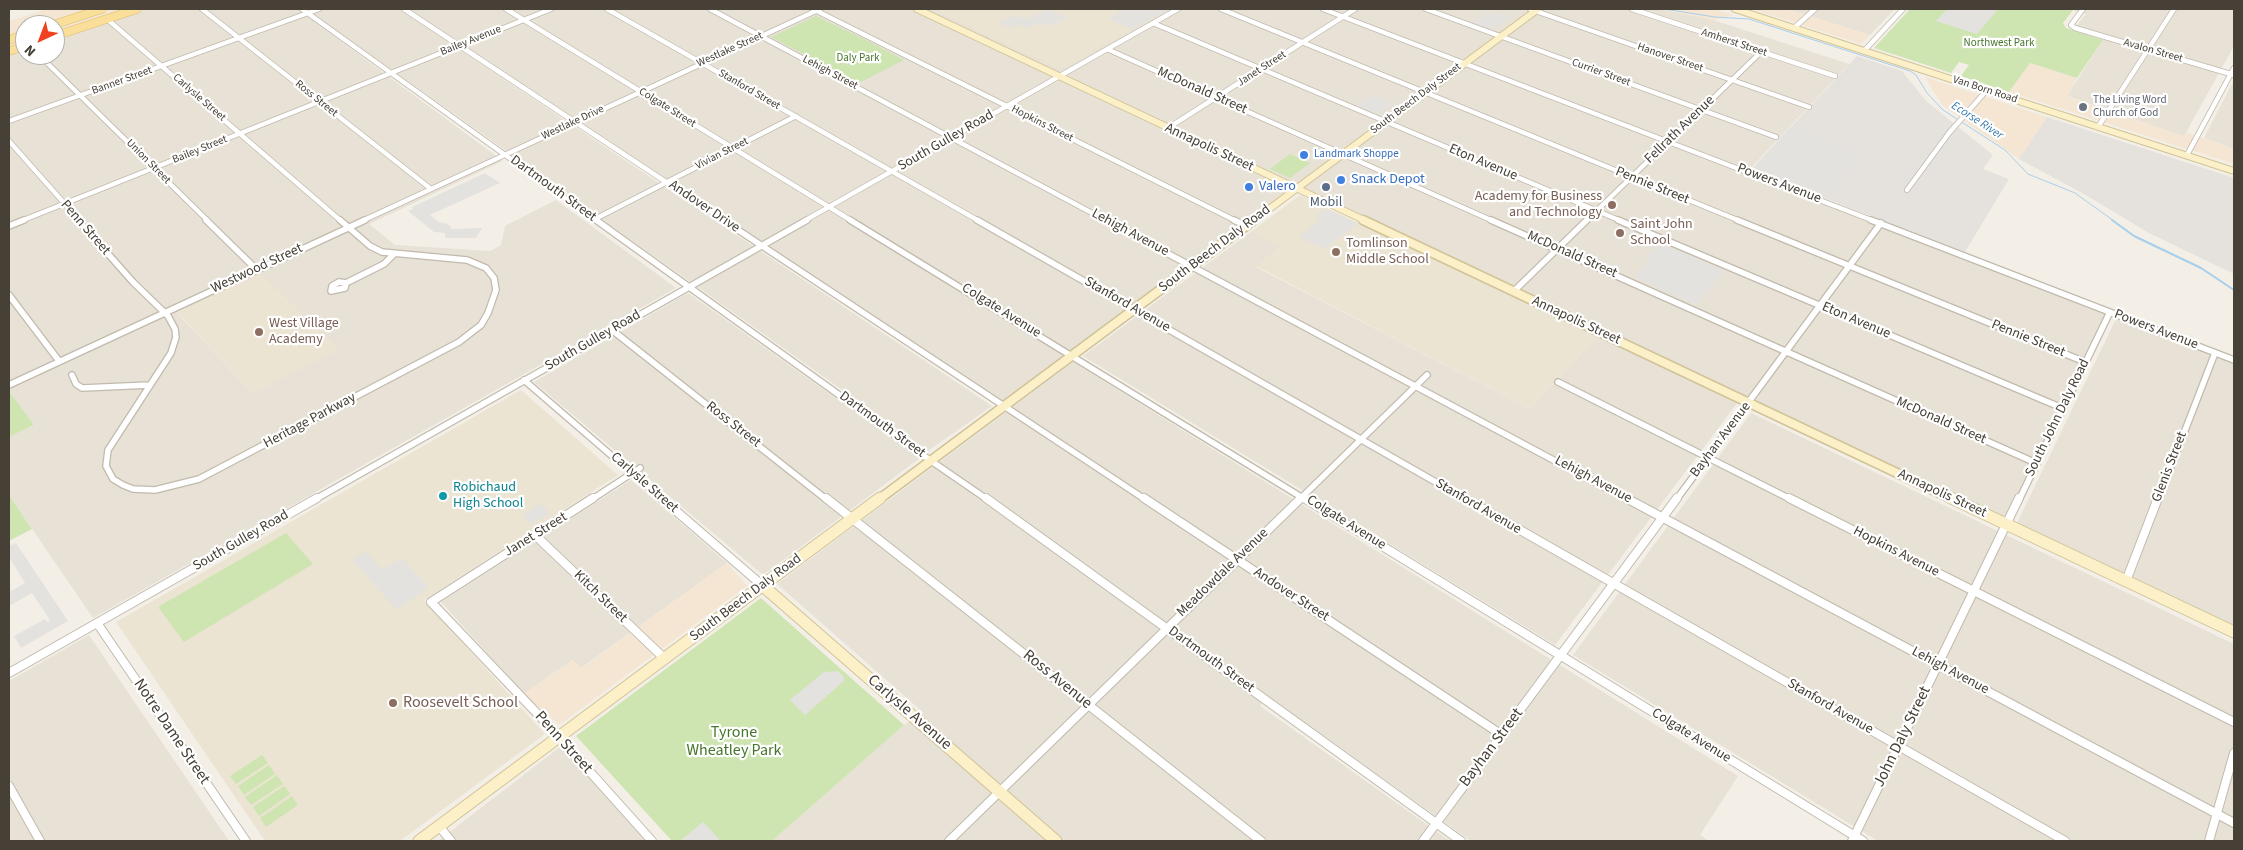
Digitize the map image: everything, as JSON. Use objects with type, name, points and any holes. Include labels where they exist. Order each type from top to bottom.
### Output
[{"type":"main road","points":[[65,21],[98,9]]},
{"type":"main road","points":[[65,33],[137,9]]},
{"type":"main road","name":"Van Born Road","points":[[1735,9],[2098,127]]},
{"type":"street","name":"Carlysle Street","points":[[98,9],[107,19],[348,227]]},
{"type":"street","name":"Ross Street","points":[[202,9],[430,189]]},
{"type":"street","name":"Dartmouth Street","points":[[302,9],[1461,841]]},
{"type":"street","name":"Banner Street","points":[[9,121],[320,9]]},
{"type":"street","name":"Andover Drive","points":[[404,9],[1005,405]]},
{"type":"street","name":"Colgate Street","points":[[506,9],[829,207]]},
{"type":"street","name":"Bailey Avenue","points":[[391,73],[551,9]]},
{"type":"street","name":"Stanford Street","points":[[607,9],[892,171]]},
{"type":"street","name":"Lehigh Street","points":[[710,9],[951,138]]},
{"type":"street","name":"Westlake Street","points":[[641,92],[816,9]]},
{"type":"street","name":"Hopkins Street","points":[[816,9],[1246,226]]},
{"type":"street","name":"Annapolis Street","points":[[917,9],[2234,632]]},
{"type":"street","name":"South Gulley Road","points":[[9,673],[1177,9]]},
{"type":"street","name":"Pennie Street","points":[[1221,9],[2085,362]]},
{"type":"street","name":"Powers Avenue","points":[[1323,9],[2234,360]]},
{"type":"street","name":"Janet Street","points":[[1168,128],[1355,9]]},
{"type":"street","name":"Currier Street","points":[[1426,9],[1776,137]]},
{"type":"street","name":"South Beech Daly Street","points":[[1296,188],[1501,36],[1534,9]]},
{"type":"street","name":"Hanover Street","points":[[1534,9],[1810,106]]},
{"type":"street","name":"Amherst Street","points":[[1632,9],[1835,76]]},
{"type":"street","points":[[1794,28],[1815,9]]},
{"type":"street","points":[[1864,50],[1903,9]]},
{"type":"street","name":"Avalon Street","points":[[2083,9],[2072,26],[2233,75]]},
{"type":"street","points":[[2098,127],[2174,9]]},
{"type":"street","name":"Eton Avenue","points":[[1153,23],[2062,408]]},
{"type":"street","name":"McDonald Street","points":[[1107,49],[2036,463]]},
{"type":"street","name":"Fellrath Avenue","points":[[1514,291],[1761,52]]},
{"type":"street","name":"Union Street","points":[[49,65],[256,269]]},
{"type":"street","points":[[2187,156],[2233,75],[2234,68]]},
{"type":"street","name":"Bailey Street","points":[[9,226],[391,73]]},
{"type":"street","points":[[1907,190],[1948,134],[1987,90]]},
{"type":"street","name":"Westlake Drive","points":[[505,155],[641,92]]},
{"type":"street","name":"Vivian Street","points":[[595,219],[796,116]]},
{"type":"street","name":"Van Born Road","points":[[2098,127],[2234,171]]},
{"type":"street","name":"Lehigh Avenue","points":[[951,138],[2234,823]]},
{"type":"street","name":"Penn Street","points":[[9,141],[163,313]]},
{"type":"street","name":"Westwood Street","points":[[9,385],[505,155]]},
{"type":"street","name":"Stanford Avenue","points":[[892,171],[2065,841]]},
{"type":"street","name":"South Beech Daly Road","points":[[419,841],[1296,188]]},
{"type":"street","name":"Colgate Avenue","points":[[829,207],[1302,496],[1853,839],[1863,841]]},
{"type":"street","name":"Bayhan Avenue","points":[[1561,656],[1881,223]]},
{"type":"street","name":"Heritage Parkway","points":[[163,313],[168,316],[175,329],[174,346],[111,443],[106,458],[106,466],[113,479],[134,489],[155,490],[174,487],[213,473],[460,342],[472,334],[484,321],[491,305],[496,284],[493,275],[486,268],[468,260],[394,254],[376,250],[348,227]]},
{"type":"street","points":[[346,283],[384,264],[394,254]]},
{"type":"street","points":[[9,295],[59,361]]},
{"type":"street","name":"South John Daly Road","points":[[2007,524],[2110,312]]},
{"type":"street","name":"Ross Street","points":[[612,330],[719,418],[853,519]]},
{"type":"street","name":"Glenis Street","points":[[2126,581],[2215,353]]},
{"type":"street","points":[[72,375],[76,384],[88,389],[150,385]]},
{"type":"street","name":"Meadowdale Avenue","points":[[949,841],[1427,375]]},
{"type":"street","name":"Carlysle Street","points":[[524,380],[763,586]]},
{"type":"street","name":"Hopkins Avenue","points":[[1558,382],[2234,722]]},
{"type":"street","name":"Andover Street","points":[[1005,405],[1502,735]]},
{"type":"street","name":"Janet Street","points":[[431,602],[640,468]]},
{"type":"street","name":"Ross Avenue","points":[[853,519],[1261,841]]},
{"type":"street","name":"John Daly Street","points":[[1853,839],[2007,524]]},
{"type":"street","name":"Kitch Street","points":[[536,535],[665,659]]},
{"type":"street","name":"Carlysle Avenue","points":[[763,586],[1056,841]]},
{"type":"street","name":"Penn Street","points":[[431,602],[559,738],[652,841]]},
{"type":"street","name":"Notre Dame Street","points":[[97,623],[246,841]]},
{"type":"street","name":"Bayhan Street","points":[[1423,841],[1561,656]]},
{"type":"street","points":[[2209,841],[2234,753]]},
{"type":"street","points":[[9,786],[40,841]]},
{"type":"street","points":[[439,826],[451,841]]},
{"type":"shaded area","points":[[47,9],[137,9],[65,33],[65,15],[28,15]]},
{"type":"shaded area","points":[[142,9],[297,9],[503,161],[369,224],[395,245],[490,251],[501,245],[505,226],[556,200],[676,288],[93,618],[9,495],[9,437],[34,425],[9,391],[9,54],[15,52],[15,65],[65,65],[65,35]],"holes":[[[177,313],[339,349],[253,393]]]},
{"type":"shaded area","points":[[307,9],[399,9],[992,406],[928,451]]},
{"type":"shaded area","points":[[404,9],[1659,9],[1713,20],[1849,64],[1748,171],[2110,312],[2007,524],[1296,189],[1005,405]]},
{"type":"shaded area","points":[[1046,9],[1068,18],[1054,25],[1049,23],[1043,26],[1038,24],[1028,28],[1021,25],[1011,28],[999,23],[1013,16],[1027,19]]},
{"type":"shaded area","points":[[1124,9],[1167,10],[1132,29],[1108,19]]},
{"type":"shaded area","points":[[1167,9],[1061,70],[933,10]]},
{"type":"shaded area","points":[[1659,9],[1715,9],[1734,15],[1713,20]]},
{"type":"shaded area","points":[[1752,9],[1787,9],[1870,35],[1861,44]]},
{"type":"shaded area","points":[[1787,9],[1895,9],[1870,35]]},
{"type":"shaded area","points":[[1947,9],[1998,9],[1977,34],[1936,21]]},
{"type":"shaded area","points":[[2069,9],[2234,9],[2234,46],[2184,136],[2067,96],[2106,35],[2076,26],[2086,14]]},
{"type":"shaded area","points":[[1500,12],[1511,16],[1492,30],[1473,23],[1486,13],[1494,16]]},
{"type":"shaded area","points":[[15,19],[15,50],[9,52],[9,21]]},
{"type":"shaded area","points":[[1857,56],[1902,71],[1926,101],[1993,155],[1983,169],[2009,179],[1965,252],[1751,170]]},
{"type":"shaded area","points":[[2030,63],[2077,78],[2067,97],[2184,136],[2186,132],[2234,149],[2234,164],[2009,92]]},
{"type":"shaded area","points":[[1925,77],[2047,117],[2019,159],[1942,105]]},
{"type":"shaded area","points":[[2234,80],[2234,149],[2204,138]]},
{"type":"shaded area","points":[[1373,95],[1393,103],[1378,114],[1358,105]]},
{"type":"shaded area","points":[[2047,117],[2234,178],[2234,274],[2149,233],[2084,194],[2019,159]]},
{"type":"shaded area","points":[[1789,128],[1858,154],[1825,197],[1752,169]]},
{"type":"shaded area","points":[[485,173],[500,183],[430,215],[439,222],[448,224],[452,229],[482,228],[476,238],[445,238],[445,233],[434,232],[408,211],[413,209],[412,207]]},
{"type":"shaded area","points":[[1300,195],[1598,336],[1530,409],[1256,266],[1281,246],[1252,231]]},
{"type":"shaded area","points":[[1326,209],[1358,224],[1324,249],[1299,237],[1321,220],[1316,217]]},
{"type":"shaded area","points":[[1252,231],[1281,246],[1256,267],[1530,409],[1598,336],[1738,402],[1555,645],[1083,356]]},
{"type":"shaded area","points":[[1659,243],[1725,271],[1696,305],[1634,277],[1647,264],[1647,256]]},
{"type":"shaded area","name":"West Village Academy","points":[[260,273],[340,349],[253,393],[177,312]]},
{"type":"shaded area","points":[[688,293],[920,458],[763,575],[534,382]]},
{"type":"shaded area","points":[[2117,317],[2234,363],[2234,627],[2016,525]]},
{"type":"shaded area","points":[[1073,362],[1738,776],[1700,835],[1709,841],[1471,841],[1268,696],[1260,706],[1450,841],[772,841],[904,725],[924,713],[777,584]]},
{"type":"shaded area","points":[[521,390],[618,475],[424,600],[545,734],[400,841],[265,841],[116,622]]},
{"type":"shaded area","points":[[1751,413],[2234,644],[2234,841],[1878,841],[1573,655]]},
{"type":"shaded area","points":[[631,480],[727,563],[581,668],[572,660],[524,694],[441,602]]},
{"type":"shaded area","points":[[540,504],[550,513],[532,524],[523,515]]},
{"type":"shaded area","points":[[16,543],[68,621],[21,648],[14,636],[45,619],[47,622],[50,620],[32,593],[9,606],[9,592],[25,583],[9,557],[9,546]]},
{"type":"shaded area","points":[[366,551],[382,570],[402,558],[428,587],[397,610],[352,560]]},
{"type":"shaded area","points":[[727,563],[747,586],[559,725],[524,694],[572,660],[582,668]]},
{"type":"shaded area","points":[[89,635],[229,841],[9,841],[9,681]]},
{"type":"shaded area","points":[[838,671],[843,676],[844,681],[805,715],[790,700],[824,672]]},
{"type":"shaded area","points":[[564,744],[652,841],[438,841]]},
{"type":"shaded area","points":[[703,822],[721,841],[680,841]]},
{"type":"green space","name":"Northwest Park","points":[[1910,9],[2069,9],[2073,10],[2063,23],[2066,28],[2103,40],[2077,78],[2030,63],[2009,92],[1961,76],[1969,65],[1959,62],[1951,73],[1874,48]]},
{"type":"green space","name":"Daly Park","points":[[816,16],[904,60],[859,83],[771,37]]},
{"type":"green space","points":[[1290,154],[1310,163],[1290,178],[1270,169]]},
{"type":"green space","points":[[9,391],[34,425],[9,437]]},
{"type":"green space","points":[[9,495],[32,529],[9,541]]},
{"type":"green space","points":[[286,533],[313,564],[184,642],[158,607]]},
{"type":"green space","name":"Tyrone Wheatley Park","points":[[761,598],[904,725],[772,841],[672,841],[576,736]]},
{"type":"green space","points":[[262,755],[268,763],[236,784],[230,776]]},
{"type":"green space","points":[[269,765],[275,774],[244,795],[238,786]]},
{"type":"green space","points":[[277,775],[283,784],[251,805],[245,797]]},
{"type":"green space","points":[[284,786],[290,794],[259,816],[253,807]]},
{"type":"green space","points":[[292,796],[298,805],[266,827],[260,818]]},
{"type":"waterway","name":"Ecorse River","points":[[1664,9],[1715,17],[1749,19],[1910,71],[1916,75],[1927,93],[1943,110],[2005,150],[2028,174],[2075,193],[2114,221]]},
{"type":"waterway","name":"Ecorse River","points":[[2112,220],[2134,236],[2201,268],[2234,290]]},
{"type":"place","name":"The Living Word Church of God","points":[[2083,107]]},
{"type":"place","name":"Landmark Shoppe","points":[[1304,155]]},
{"type":"place","name":"Snack Depot","points":[[1341,180]]},
{"type":"place","name":"Valero","points":[[1249,187]]},
{"type":"place","name":"Mobil","points":[[1326,187]]},
{"type":"place","name":"Academy for Business and Technology","points":[[1612,205]]},
{"type":"place","name":"Saint John School","points":[[1620,233]]},
{"type":"place","name":"Tomlinson Middle School","points":[[1336,252]]},
{"type":"place","name":"West Village Academy","points":[[259,332]]},
{"type":"place","name":"Robichaud High School","points":[[443,496]]},
{"type":"place","name":"Roosevelt School","points":[[393,703]]}]
